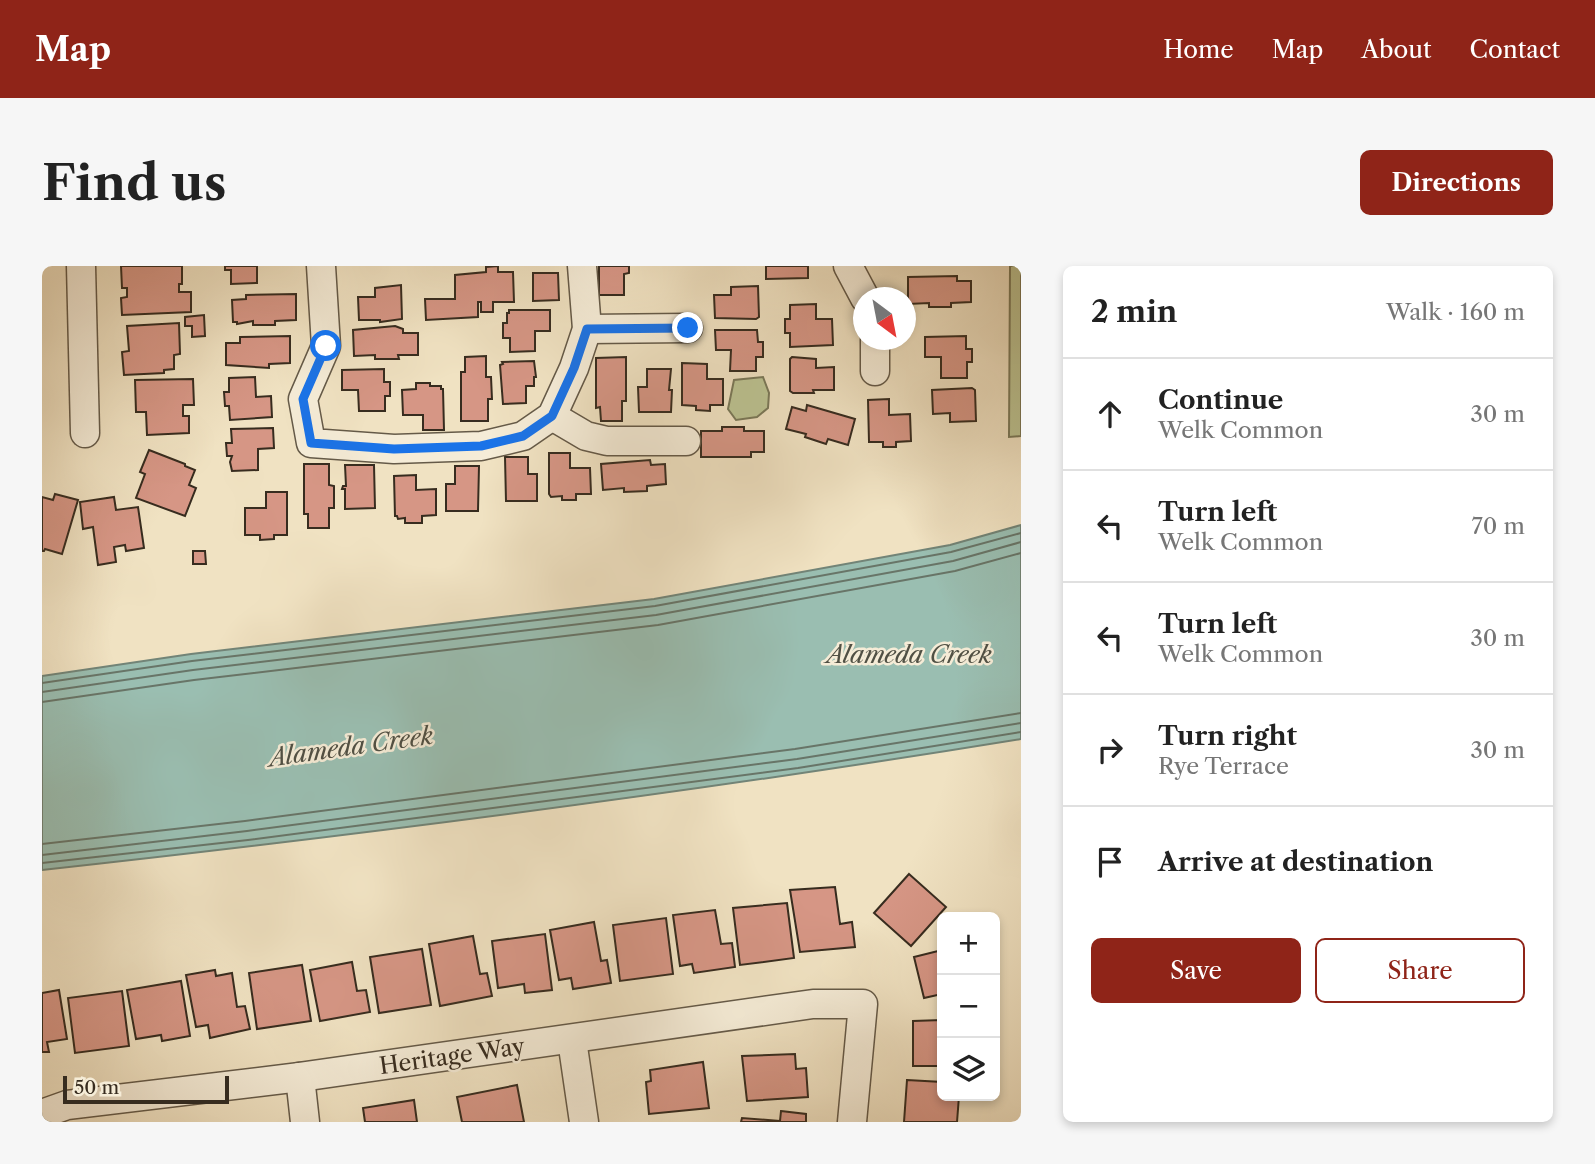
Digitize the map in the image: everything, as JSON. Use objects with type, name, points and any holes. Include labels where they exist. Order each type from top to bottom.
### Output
[{"type":"street","points":[[81,266],[85,433]]},
{"type":"street","points":[[321,266],[326,346],[303,399],[311,443],[394,449],[481,446],[523,436],[552,416],[574,368],[587,329],[582,266]]},
{"type":"street","points":[[848,266],[859,287]]},
{"type":"street","points":[[587,329],[688,328]]},
{"type":"street","points":[[875,350],[876,370]]},
{"type":"street","points":[[552,416],[586,436],[607,441],[686,441]]},
{"type":"street","name":"Heritage Way","points":[[42,1114],[67,1105],[300,1077],[813,1004],[863,1004],[852,1122]]},
{"type":"street","points":[[572,1040],[584,1122]]},
{"type":"street","points":[[300,1077],[305,1122]]},
{"type":"green space","points":[[1010,266],[1021,266],[1021,436],[1009,437]]},
{"type":"green space","points":[[763,377],[769,393],[768,408],[757,417],[736,420],[728,409],[734,380]]},
{"type":"water","name":"Alameda Creek","points":[[1021,525],[1021,739],[532,811],[42,870],[42,676],[191,654],[654,599],[950,545]]},
{"type":"building","points":[[121,266],[182,266],[179,292],[191,292],[191,312],[122,315],[121,298],[127,297],[127,288],[122,288]]},
{"type":"building","points":[[225,266],[257,266],[257,283],[231,284],[231,270],[225,270]]},
{"type":"building","points":[[498,266],[498,272],[513,272],[514,302],[493,302],[493,312],[481,312],[481,302],[478,302],[478,317],[426,320],[425,299],[455,299],[455,275],[486,272],[486,267]]},
{"type":"building","points":[[599,266],[629,266],[629,273],[624,274],[624,295],[599,295]]},
{"type":"building","points":[[766,266],[808,266],[808,278],[766,279]]},
{"type":"building","points":[[533,273],[558,273],[559,300],[533,301]]},
{"type":"building","points":[[957,276],[957,281],[971,281],[971,302],[951,303],[951,307],[929,307],[929,303],[916,304],[916,287],[908,287],[908,277]]},
{"type":"building","points":[[401,285],[402,319],[380,322],[359,320],[358,297],[375,297],[375,288]]},
{"type":"building","points":[[758,286],[759,317],[715,318],[714,295],[731,295],[731,287]]},
{"type":"building","points":[[296,294],[296,320],[275,321],[275,325],[253,325],[253,321],[237,324],[233,322],[232,300],[246,299],[246,295]]},
{"type":"building","points":[[816,304],[816,319],[832,319],[833,345],[790,347],[790,333],[785,333],[785,319],[790,319],[790,305]]},
{"type":"building","points":[[509,310],[550,310],[550,331],[535,331],[535,351],[510,352],[510,338],[503,338],[503,323],[507,323]]},
{"type":"building","points":[[204,315],[205,336],[192,337],[192,326],[185,326],[185,317]]},
{"type":"building","points":[[179,323],[180,354],[174,355],[174,369],[164,370],[164,373],[124,375],[122,352],[129,351],[127,326]]},
{"type":"building","points":[[395,326],[403,329],[403,333],[418,333],[418,355],[398,355],[399,359],[375,359],[375,355],[354,356],[353,330]]},
{"type":"building","points":[[715,330],[757,330],[758,342],[763,342],[763,357],[756,357],[756,371],[730,371],[731,350],[716,350]]},
{"type":"building","points":[[290,336],[290,363],[269,364],[269,368],[226,365],[226,343],[240,343],[240,337]]},
{"type":"building","points":[[966,336],[966,349],[972,349],[972,362],[967,362],[967,378],[941,378],[941,357],[925,357],[925,337]]},
{"type":"building","points":[[486,356],[486,377],[491,377],[492,399],[488,399],[488,421],[461,421],[461,372],[465,372],[465,357]]},
{"type":"building","points":[[626,357],[626,401],[622,401],[622,421],[601,421],[600,407],[596,408],[596,358]]},
{"type":"building","points":[[792,357],[816,359],[816,368],[834,367],[834,390],[813,390],[814,393],[790,391]]},
{"type":"building","points":[[534,361],[536,377],[534,386],[526,386],[526,403],[503,404],[502,362]]},
{"type":"building","points":[[682,363],[707,364],[707,379],[723,379],[723,405],[710,405],[710,411],[682,405]]},
{"type":"building","points":[[384,369],[384,382],[390,382],[390,396],[385,396],[385,411],[359,411],[358,390],[342,390],[342,370]]},
{"type":"building","points":[[647,369],[671,369],[671,412],[639,412],[638,387],[647,387]]},
{"type":"building","points":[[255,377],[256,397],[271,396],[272,417],[230,420],[224,392],[229,392],[229,378]]},
{"type":"building","points":[[193,379],[194,405],[183,405],[183,416],[189,416],[189,433],[147,435],[146,412],[136,412],[135,380]]},
{"type":"building","points":[[416,383],[430,383],[430,386],[441,386],[443,389],[444,430],[423,430],[423,415],[403,415],[402,390],[416,389]]},
{"type":"building","points":[[932,390],[975,390],[976,421],[950,422],[950,413],[933,414]]},
{"type":"building","points":[[889,399],[889,415],[910,414],[911,441],[896,442],[896,447],[883,447],[883,442],[869,442],[868,400]]},
{"type":"building","points":[[807,405],[855,419],[848,445],[828,439],[826,444],[805,437],[806,434],[786,429],[792,407],[806,411]]},
{"type":"building","points":[[722,427],[764,431],[764,452],[751,452],[751,457],[701,457],[701,431],[722,431]]},
{"type":"building","points":[[273,428],[274,448],[258,449],[258,470],[232,471],[232,456],[227,456],[226,443],[232,443],[231,429]]},
{"type":"building","points":[[149,450],[195,470],[189,485],[196,488],[185,516],[136,498],[145,474],[140,472]]},
{"type":"building","points":[[549,453],[570,453],[570,468],[590,468],[591,494],[576,494],[576,500],[562,500],[562,496],[551,497]]},
{"type":"building","points":[[505,457],[528,457],[528,474],[537,474],[537,501],[506,501]]},
{"type":"building","points":[[650,460],[651,465],[665,464],[666,484],[647,486],[647,491],[624,492],[624,488],[603,490],[601,464]]},
{"type":"building","points":[[304,464],[329,464],[329,485],[334,486],[334,508],[329,508],[329,528],[308,528],[308,514],[304,514]]},
{"type":"building","points":[[345,465],[374,465],[375,508],[345,509],[345,489],[342,489],[346,486]]},
{"type":"building","points":[[455,466],[479,466],[478,511],[446,511],[446,484],[455,484]]},
{"type":"building","points":[[416,475],[416,490],[436,489],[436,515],[422,516],[422,523],[405,523],[405,518],[398,519],[395,516],[394,476]]},
{"type":"building","points":[[266,492],[287,492],[287,535],[274,535],[274,539],[260,540],[260,535],[245,535],[245,508],[266,508]]},
{"type":"building","points":[[55,494],[78,500],[62,554],[45,549],[42,551],[42,497],[53,500]]},
{"type":"building","points":[[114,497],[116,510],[138,507],[144,548],[126,551],[125,545],[114,547],[116,562],[98,565],[93,527],[83,529],[80,502]]},
{"type":"building","points":[[193,551],[205,551],[206,564],[193,564]]},
{"type":"building","points":[[909,874],[946,907],[942,912],[937,912],[937,917],[911,946],[874,913]]},
{"type":"building","points":[[835,887],[840,924],[852,922],[855,947],[800,952],[790,890]]},
{"type":"building","points":[[787,903],[794,958],[740,965],[733,908]]},
{"type":"building","points":[[715,910],[721,944],[732,943],[735,967],[694,973],[692,964],[680,966],[673,915]]},
{"type":"building","points":[[666,918],[673,974],[620,981],[613,925]]},
{"type":"building","points":[[594,922],[601,961],[607,960],[611,983],[573,989],[571,978],[559,980],[550,930]]},
{"type":"building","points":[[545,934],[552,990],[525,993],[524,984],[498,988],[492,941]]},
{"type":"building","points":[[473,936],[480,974],[487,973],[492,996],[440,1006],[429,944]]},
{"type":"building","points":[[422,949],[431,1005],[379,1013],[370,957]]},
{"type":"building","points":[[937,951],[937,995],[924,998],[914,957]]},
{"type":"building","points":[[352,962],[357,991],[366,990],[370,1012],[320,1021],[310,970]]},
{"type":"building","points":[[302,965],[311,1021],[257,1029],[249,973]]},
{"type":"building","points":[[215,970],[216,976],[232,973],[237,1007],[245,1006],[250,1029],[210,1038],[208,1025],[196,1027],[186,975]]},
{"type":"building","points":[[181,981],[190,1036],[162,1041],[161,1035],[136,1039],[127,990]]},
{"type":"building","points":[[59,990],[67,1039],[47,1042],[49,1052],[42,1052],[42,993]]},
{"type":"building","points":[[122,991],[129,1046],[75,1053],[68,998]]},
{"type":"building","points":[[937,1020],[937,1066],[913,1066],[913,1021]]},
{"type":"building","points":[[795,1054],[796,1069],[806,1068],[808,1097],[747,1101],[742,1056]]},
{"type":"building","points":[[703,1062],[709,1108],[649,1114],[646,1082],[651,1081],[650,1070]]},
{"type":"building","points":[[907,1080],[937,1082],[937,1101],[959,1101],[957,1122],[904,1122]]},
{"type":"building","points":[[517,1085],[524,1122],[462,1122],[457,1097]]},
{"type":"building","points":[[414,1100],[417,1122],[365,1122],[363,1108]]},
{"type":"building","points":[[781,1111],[806,1114],[806,1122],[741,1122],[742,1118],[780,1121]]},
{"type":"route","points":[[326,346],[303,399],[311,443],[394,449],[481,446],[523,436],[552,416],[574,368],[587,329],[688,328]]}]
